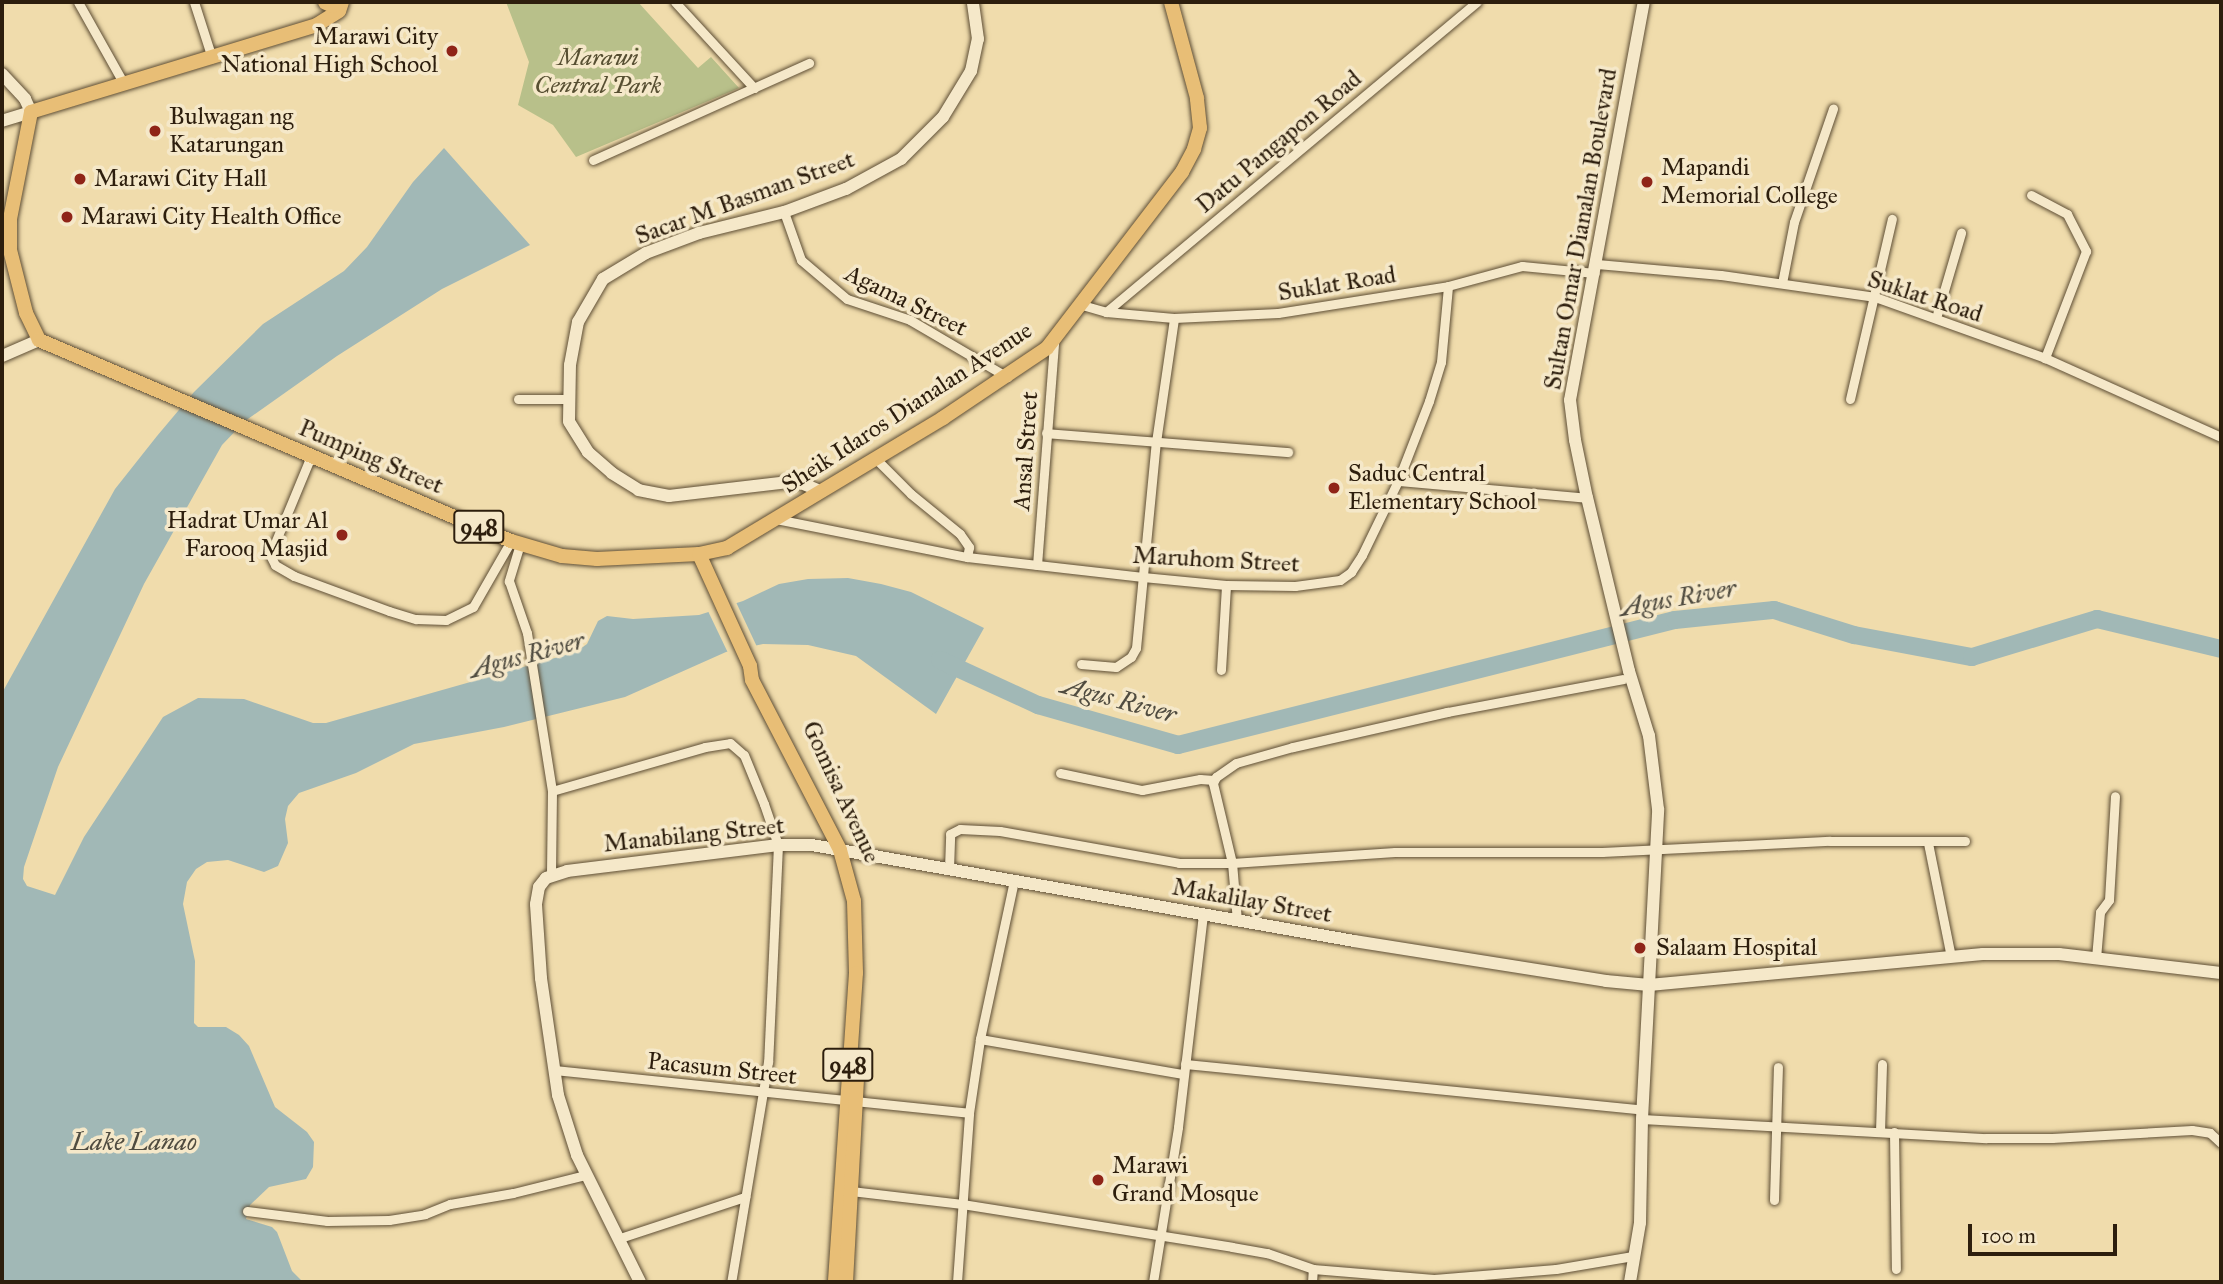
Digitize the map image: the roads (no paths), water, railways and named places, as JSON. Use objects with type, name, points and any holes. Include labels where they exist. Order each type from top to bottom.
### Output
[{"type":"highway","points":[[326,2],[333,5],[341,2]]},
{"type":"main road","points":[[317,25],[326,2]]},
{"type":"main road","points":[[2,121],[317,25],[339,11],[341,2]]},
{"type":"main road","name":"Sacar M Basman Street","points":[[820,491],[797,481],[668,496],[639,490],[612,473],[588,452],[569,421],[578,322],[603,279],[646,253],[673,241],[784,212],[846,189],[901,159],[943,117],[971,71],[978,39],[973,2]]},
{"type":"main road","name":"Sheik Idaros Dianalan Avenue","points":[[699,554],[727,548],[876,459],[1007,377],[1054,341],[1182,173],[1194,149],[1200,128],[1198,98],[1171,2]]},
{"type":"main road","name":"Sultan Omar Dianalan Boulevard","points":[[1630,1282],[1633,1256],[1640,1234],[1642,1114],[1658,809],[1654,762],[1626,675],[1609,587],[1574,440],[1570,400],[1644,2]]},
{"type":"main road","points":[[2,74],[24,99],[31,112],[13,200],[6,251],[26,313],[38,340],[2,356]]},
{"type":"main road","name":"Pumping Street","points":[[38,340],[515,542],[580,558],[699,554]]},
{"type":"main road","name":"Gomisa Avenue","points":[[699,554],[748,662],[760,676],[844,851],[862,899],[864,934],[835,1282]]},
{"type":"main road","name":"Manabilang Street","points":[[549,877],[567,871],[778,845],[812,845],[844,851]]},
{"type":"main road","name":"Makalilay Street","points":[[844,851],[1237,921],[1606,981],[1649,985],[2021,953],[2096,958],[2221,973]]},
{"type":"main road","points":[[549,877],[537,895],[536,913],[554,1070],[563,1116],[585,1175],[620,1238],[640,1282]]},
{"type":"main road","name":"Gomisa Avenue","points":[[846,1282],[851,1191],[850,1101]]},
{"type":"street","points":[[78,2],[124,84]]},
{"type":"street","points":[[194,2],[212,58]]},
{"type":"street","points":[[675,2],[754,88]]},
{"type":"street","name":"Datu Pangapon Road","points":[[1107,312],[1477,2]]},
{"type":"street","points":[[593,160],[809,63]]},
{"type":"street","points":[[1782,283],[1794,222],[1833,109]]},
{"type":"street","points":[[2031,195],[2067,214],[2086,251],[2045,358]]},
{"type":"street","name":"Agama Street","points":[[784,212],[801,260],[847,299],[910,320],[1007,377]]},
{"type":"street","points":[[1850,399],[1892,219]]},
{"type":"street","points":[[1936,318],[1961,233]]},
{"type":"street","name":"Suklat Road","points":[[1082,305],[1107,312],[1174,317],[1278,313],[1448,286],[1522,266],[1596,268],[1782,283],[1875,297],[1936,318],[2045,358],[2221,437]]},
{"type":"street","name":"Maruhom Street","points":[[776,519],[967,558],[1226,585],[1295,586],[1331,583],[1347,576],[1362,555],[1398,481],[1441,362],[1448,286]]},
{"type":"street","points":[[1081,664],[1116,667],[1131,657],[1136,648],[1157,442],[1174,317]]},
{"type":"street","name":"Ansal Street","points":[[1037,565],[1054,341]]},
{"type":"street","points":[[518,399],[569,398]]},
{"type":"street","points":[[1046,433],[1288,452]]},
{"type":"street","points":[[311,456],[270,555],[275,565],[293,576],[416,619],[446,621],[472,607],[515,542]]},
{"type":"street","points":[[876,459],[911,494],[960,534],[969,547],[967,558]]},
{"type":"street","points":[[1398,481],[1587,498]]},
{"type":"street","points":[[515,542],[509,581],[527,633],[552,791],[549,877]]},
{"type":"street","points":[[1221,670],[1226,585]]},
{"type":"street","points":[[1059,773],[1142,790],[1200,779],[1214,780],[1236,763],[1293,747],[1626,675]]},
{"type":"street","points":[[552,791],[705,747],[730,743],[744,755],[751,768],[778,845],[774,976],[765,1093],[732,1282]]},
{"type":"street","points":[[1214,780],[1232,863],[1237,921]]},
{"type":"street","points":[[2096,958],[2101,912],[2109,900],[2115,796]]},
{"type":"street","points":[[949,869],[950,834],[956,829],[977,828],[1179,863],[1232,863],[1395,852],[1602,852],[1843,841],[1965,841]]},
{"type":"street","points":[[1928,843],[1951,957]]},
{"type":"street","points":[[957,1282],[969,1113],[979,1039],[1014,881]]},
{"type":"street","points":[[1153,1282],[1178,1127],[1203,914]]},
{"type":"street","points":[[979,1039],[1184,1069],[1778,1128],[2052,1138],[2192,1130],[2210,1133],[2221,1143]]},
{"type":"street","points":[[1880,1132],[1882,1064]]},
{"type":"street","points":[[1774,1200],[1779,1067]]},
{"type":"street","name":"Pacasum Street","points":[[554,1070],[969,1113]]},
{"type":"street","points":[[1894,1132],[1892,1188],[1896,1210],[1896,1269]]},
{"type":"street","points":[[247,1211],[327,1221],[388,1220],[425,1214],[450,1204],[513,1193],[585,1175]]},
{"type":"street","points":[[851,1191],[962,1204],[1267,1253],[1313,1269],[1434,1280],[1556,1269],[1633,1256]]},
{"type":"street","points":[[620,1238],[745,1197]]},
{"type":"street","points":[[1312,1282],[1313,1269]]},
{"type":"water","name":"Lake Lanao","points":[[444,148],[530,245],[442,289],[337,356],[245,421],[222,445],[144,584],[58,767],[24,867],[23,879],[27,886],[55,895],[84,837],[163,717],[198,698],[244,699],[313,723],[326,723],[576,652],[587,644],[598,621],[607,616],[633,619],[699,615],[743,601],[779,584],[808,579],[848,578],[911,592],[984,628],[936,714],[856,656],[808,645],[763,644],[726,652],[625,697],[504,727],[414,744],[356,773],[299,793],[288,806],[285,819],[288,843],[278,866],[264,872],[228,860],[207,862],[196,869],[187,882],[183,904],[195,961],[194,1023],[198,1027],[226,1027],[239,1035],[249,1046],[275,1107],[307,1132],[314,1142],[313,1167],[306,1179],[269,1187],[250,1205],[246,1219],[272,1227],[277,1232],[292,1271],[303,1282],[2,1282],[2,693],[115,489],[157,436],[194,392],[263,324],[344,271],[367,247],[413,182]]},
{"type":"waterway","name":"Agus River","points":[[940,660],[1038,705],[1178,745],[1675,620],[1774,610],[1854,635],[1972,657],[2097,619],[2221,649]]},
{"type":"place","name":"Marawi City National High School","points":[[452,51]]},
{"type":"place","name":"Bulwagan ng Katarungan","points":[[155,131]]},
{"type":"place","name":"Marawi City Hall","points":[[80,179]]},
{"type":"place","name":"Mapandi Memorial College","points":[[1647,182]]},
{"type":"place","name":"Marawi City Health Office","points":[[67,217]]},
{"type":"place","name":"Saduc Central Elementary School","points":[[1334,488]]},
{"type":"place","name":"Hadrat Umar Al Farooq Masjid","points":[[342,535]]},
{"type":"place","name":"Salaam Hospital","points":[[1640,948]]},
{"type":"place","name":"Marawi Grand Mosque","points":[[1098,1180]]},
{"type":"park label","name":"Marawi Central Park","points":[[598,72]]}]
